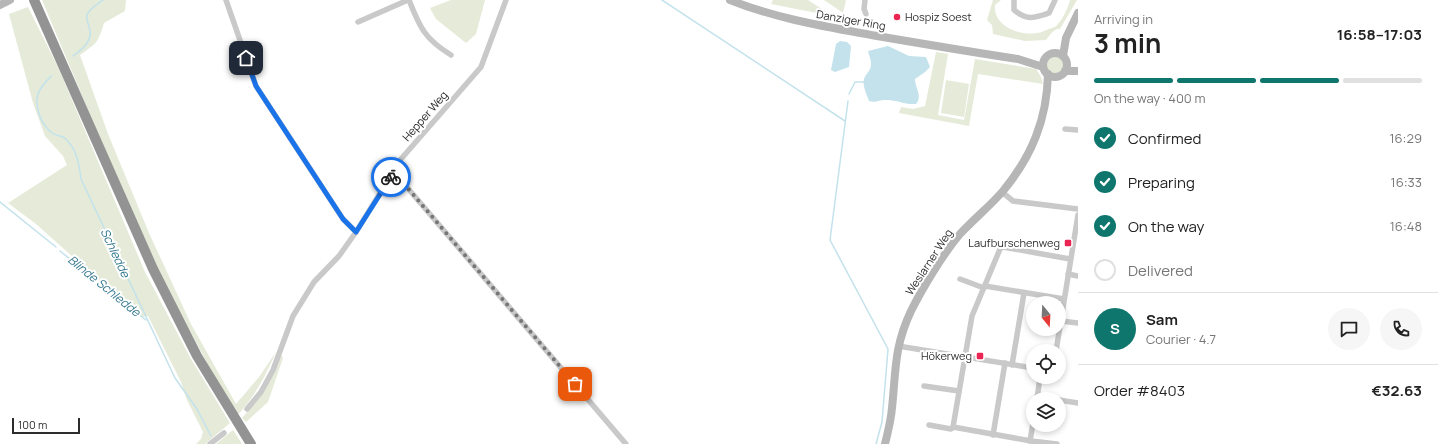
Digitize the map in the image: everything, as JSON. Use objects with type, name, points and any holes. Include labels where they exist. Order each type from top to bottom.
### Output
[{"type":"highway","points":[[35,4],[153,269],[196,356],[251,444]]},
{"type":"main road","points":[[0,5],[10,0]]},
{"type":"main road","name":"Danziger Ring","points":[[730,0],[747,7],[789,19],[856,32],[1018,59],[1045,58]]},
{"type":"main road","points":[[1045,58],[1054,53],[1066,38],[1078,13]]},
{"type":"main road","points":[[1049,73],[1063,74],[1066,38]]},
{"type":"main road","points":[[1054,53],[1065,63],[1078,71]]},
{"type":"main road","name":"Weslarner Weg","points":[[885,444],[892,408],[895,362],[902,331],[914,305],[951,246],[976,217],[1002,192],[1021,166],[1036,138],[1048,91],[1049,73],[1045,58]]},
{"type":"main road","name":"Danziger Ring","points":[[1018,59],[1049,73]]},
{"type":"main road","points":[[1065,63],[1078,67]]},
{"type":"street","points":[[226,0],[256,86],[343,219],[356,232]]},
{"type":"street","points":[[358,22],[408,0],[420,28],[430,40],[451,55]]},
{"type":"street","name":"Hepper Weg","points":[[247,409],[261,392],[273,370],[293,316],[314,282],[339,256],[356,232],[401,159],[481,67],[506,0]]},
{"type":"street","points":[[865,0],[864,9],[866,14]]},
{"type":"street","points":[[1014,0],[1014,10],[1018,14],[1033,18],[1049,13],[1055,0]]},
{"type":"street","points":[[1065,129],[1078,130]]},
{"type":"street","points":[[394,172],[626,444]]},
{"type":"street","points":[[1002,192],[1014,200],[1078,209]]},
{"type":"street","points":[[1064,296],[1078,215]]},
{"type":"street","points":[[952,428],[972,316],[1001,247],[1070,259]]},
{"type":"street","points":[[1068,274],[1078,276]]},
{"type":"street","points":[[960,279],[984,287],[1047,296]]},
{"type":"street","points":[[1012,364],[1024,292]]},
{"type":"street","points":[[1066,322],[1078,323]]},
{"type":"street","points":[[898,346],[1026,367]]},
{"type":"street","points":[[993,435],[1004,363]]},
{"type":"street","points":[[924,386],[959,391]]},
{"type":"street","points":[[1066,401],[1078,403]]},
{"type":"street","points":[[928,426],[952,428],[1057,444]]},
{"type":"street","points":[[1030,441],[1032,432]]},
{"type":"street","points":[[210,444],[224,433]]},
{"type":"green space","points":[[42,0],[126,0],[125,11],[104,23],[96,42],[80,55],[108,134],[149,233],[191,324],[236,404],[259,377],[276,352],[259,386],[249,402],[236,417],[160,275],[106,153]]},
{"type":"green space","points":[[451,0],[485,0],[476,34],[466,43],[436,19],[430,8]]},
{"type":"green space","points":[[773,0],[808,0],[842,22],[827,15],[771,4]]},
{"type":"green space","points":[[824,0],[846,0],[843,13]]},
{"type":"green space","points":[[993,0],[1001,0],[995,5],[995,12],[998,19],[1003,24],[1015,31],[1030,34],[1040,33],[1056,26],[1067,10],[1070,0],[1077,0],[1060,29],[1054,31],[1046,40],[1025,41],[993,34],[992,25],[987,20]]},
{"type":"green space","points":[[28,7],[58,67],[145,272],[191,359],[230,423],[205,444],[196,444],[201,439],[203,432],[187,400],[181,382],[148,316],[140,317],[36,224],[8,203],[67,165],[63,156],[45,136],[33,103],[9,14]]},
{"type":"green space","points":[[936,52],[948,54],[938,115],[964,120],[975,59],[1036,69],[1043,84],[978,74],[969,126],[899,113],[901,107],[913,109],[925,106]]},
{"type":"green space","points":[[1055,55],[1062,58],[1065,65],[1062,72],[1055,75],[1048,72],[1045,65],[1048,58]]},
{"type":"green space","points":[[946,80],[969,84],[964,117],[941,113]]},
{"type":"green space","points":[[281,355],[283,358],[268,402],[246,422],[242,418],[264,392]]},
{"type":"green space","points":[[233,430],[242,444],[216,444]]},
{"type":"water","points":[[840,41],[847,42],[851,46],[849,67],[835,72],[831,70],[836,44]]},
{"type":"water","points":[[888,46],[909,56],[926,57],[930,67],[915,79],[919,95],[916,104],[908,104],[893,100],[874,102],[869,101],[864,84],[865,77],[871,66],[868,51]]},
{"type":"waterway","name":"Schledde","points":[[73,56],[84,47],[89,40],[90,32],[87,20],[88,13],[103,0]]},
{"type":"waterway","points":[[662,0],[845,121]]},
{"type":"waterway","name":"Schledde","points":[[51,76],[38,94],[37,104],[39,115],[48,129],[54,134],[64,138],[73,148],[81,179],[175,378],[197,409],[211,436]]},
{"type":"waterway","points":[[849,94],[855,82],[864,82]]},
{"type":"waterway","points":[[848,101],[830,240],[888,349],[882,422],[876,444]]},
{"type":"waterway","name":"Blinde Schledde","points":[[0,202],[56,247]]},
{"type":"waterway","name":"Blinde Schledde","points":[[60,251],[146,320]]},
{"type":"way so far","points":[[391,177],[394,172],[575,384]]},
{"type":"place","name":"Hospiz Soest","points":[[897,17]]},
{"type":"place","name":"Laufburschenweg","points":[[1068,243]]},
{"type":"place","name":"Hökerweg","points":[[980,356]]},
{"type":"route","points":[[246,58],[256,86],[343,219],[356,232],[391,177]]}]
